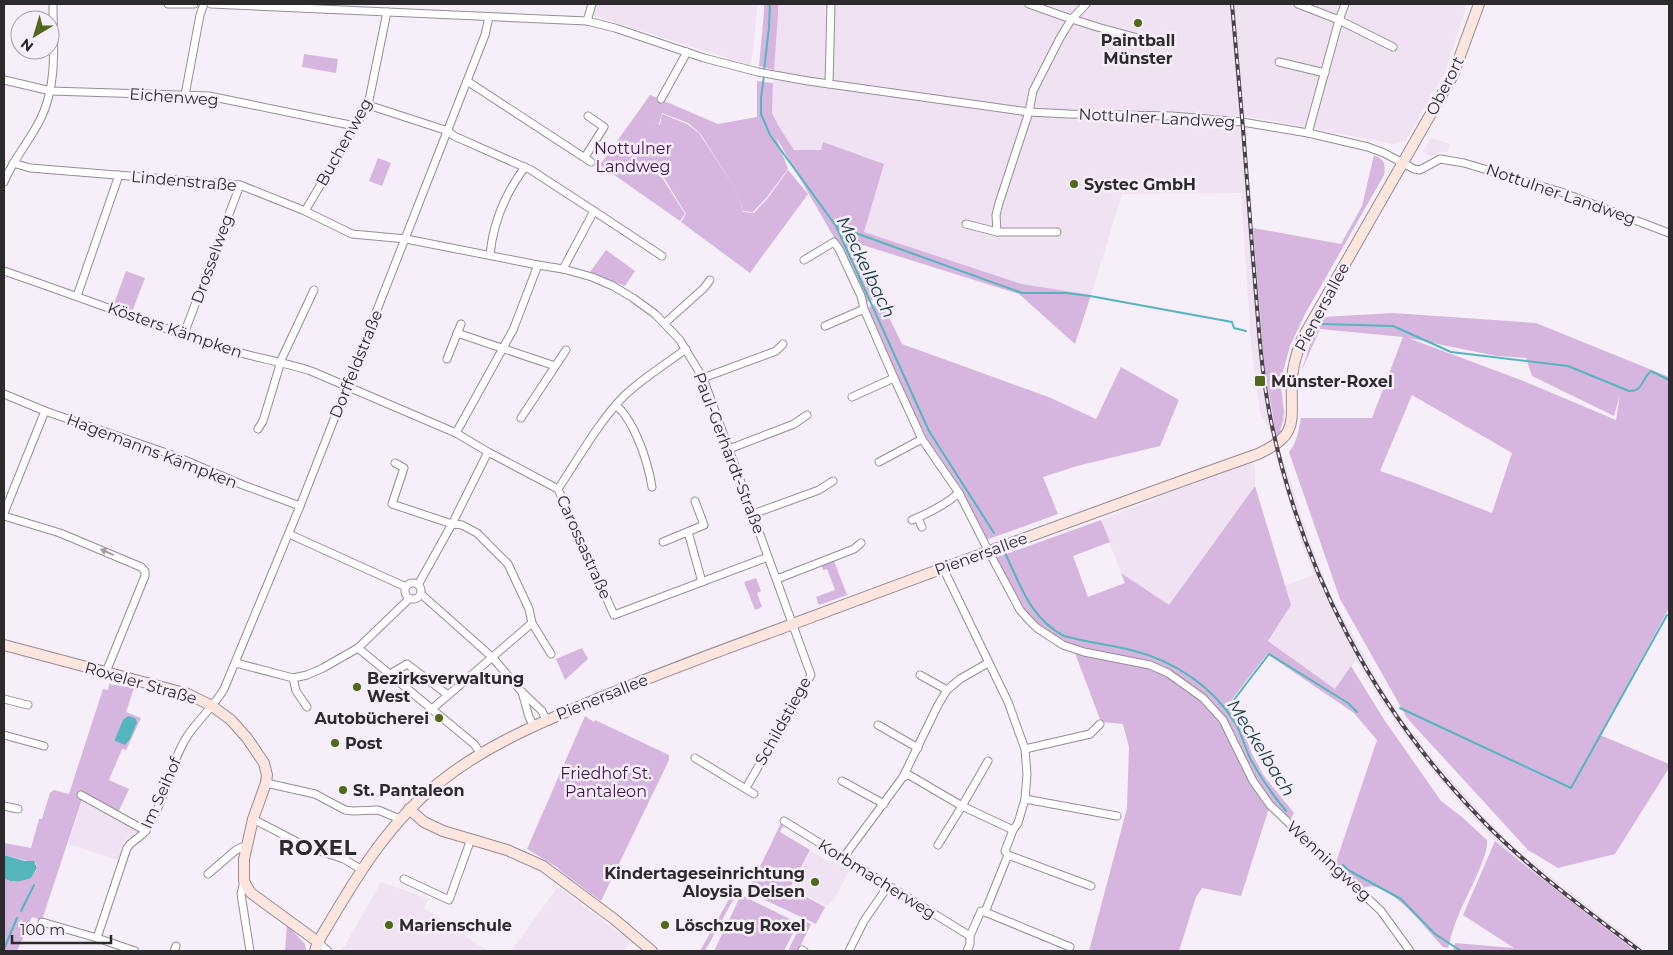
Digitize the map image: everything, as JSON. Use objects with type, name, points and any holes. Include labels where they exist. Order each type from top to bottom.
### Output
[{"type":"main road","name":"Oberort","points":[[1403,164],[1453,75],[1479,4]]},
{"type":"main road","name":"Pienersallee","points":[[316,946],[362,870],[409,809],[442,780],[481,754],[534,726],[640,681],[1104,508],[1258,454],[1276,445],[1282,440],[1291,425],[1293,372],[1302,339],[1403,164]]},
{"type":"main road","name":"Roxeler Straße","points":[[4,645],[177,690],[199,698],[231,720],[256,751],[264,763],[267,775],[266,783]]},
{"type":"main road","points":[[266,783],[253,819],[246,847],[244,881],[252,893],[316,946]]},
{"type":"main road","points":[[409,809],[424,822],[434,827],[507,850],[543,866],[614,919],[652,951]]},
{"type":"street","points":[[4,182],[13,163],[36,128],[51,91],[53,72],[53,4]]},
{"type":"street","points":[[168,4],[194,4]]},
{"type":"street","points":[[185,95],[200,15],[204,4]]},
{"type":"street","name":"Nottulner Landweg","points":[[212,4],[588,21],[769,75],[1029,112],[1210,118],[1308,133],[1384,152],[1414,170],[1420,170],[1436,160],[1444,159],[1479,166],[1561,192],[1669,233]]},
{"type":"street","points":[[588,21],[592,4]]},
{"type":"street","points":[[829,84],[831,4]]},
{"type":"street","points":[[1029,4],[1071,20],[1118,34],[1164,44]]},
{"type":"street","points":[[997,232],[996,215],[998,202],[1029,112],[1034,91],[1042,72],[1071,20],[1086,4]]},
{"type":"street","points":[[1298,4],[1339,20],[1393,47]]},
{"type":"street","points":[[1308,133],[1345,4]]},
{"type":"street","name":"Buchenweg","points":[[305,211],[368,105],[388,12]]},
{"type":"street","name":"Dorffeldstraße","points":[[212,706],[224,689],[236,663],[289,534],[448,131],[488,27],[490,17]]},
{"type":"street","points":[[660,99],[687,52]]},
{"type":"street","points":[[1280,62],[1325,73]]},
{"type":"street","name":"Eichenweg","points":[[4,80],[51,91],[209,96],[355,126]]},
{"type":"street","points":[[467,81],[592,162]]},
{"type":"street","points":[[368,105],[448,131],[454,136],[525,167],[662,256]]},
{"type":"street","points":[[585,157],[604,127],[588,116]]},
{"type":"street","name":"Lindenstraße","points":[[13,163],[30,168],[240,184],[305,211],[352,234],[406,239]]},
{"type":"street","points":[[490,255],[496,220],[510,190],[525,167]]},
{"type":"street","points":[[78,296],[119,175]]},
{"type":"street","name":"Drosselweg","points":[[184,334],[240,184]]},
{"type":"street","points":[[563,269],[594,211]]},
{"type":"street","points":[[966,224],[997,232],[1057,232]]},
{"type":"street","name":"Paul-Gerhardt-Straße","points":[[406,239],[538,266],[563,269],[592,277],[613,286],[645,306],[665,323],[686,349],[703,378],[794,624]]},
{"type":"street","name":"Wenningweg","points":[[804,260],[834,242],[839,249],[922,439],[959,494],[1020,610],[1037,628],[1056,642],[1084,652],[1150,665],[1168,673],[1203,698],[1223,720],[1253,781],[1270,805],[1381,911],[1410,951]]},
{"type":"street","points":[[456,433],[513,330],[538,266]]},
{"type":"street","name":"Kösters Kämpken","points":[[4,271],[224,348],[312,371],[347,386]]},
{"type":"street","points":[[665,323],[704,288],[710,280]]},
{"type":"street","points":[[258,429],[263,421],[282,358],[314,290]]},
{"type":"street","points":[[825,326],[864,309]]},
{"type":"street","points":[[446,359],[461,324]]},
{"type":"street","points":[[457,333],[555,366]]},
{"type":"street","points":[[703,378],[776,351],[783,344]]},
{"type":"street","points":[[558,489],[616,405],[631,390],[686,349]]},
{"type":"street","points":[[521,418],[566,350]]},
{"type":"street","points":[[852,397],[894,378]]},
{"type":"street","name":"Carossastraße","points":[[347,386],[456,433],[558,489],[614,615],[768,557]]},
{"type":"street","name":"Hagemanns Kämpken","points":[[4,394],[45,412],[175,456],[234,482],[300,506]]},
{"type":"street","points":[[616,405],[624,412],[636,436],[650,473],[652,487]]},
{"type":"street","points":[[45,412],[4,515],[48,528],[100,548],[141,567],[145,572],[106,672]]},
{"type":"street","points":[[729,449],[794,424],[807,415]]},
{"type":"street","points":[[879,462],[922,439]]},
{"type":"street","points":[[418,585],[452,524],[488,452]]},
{"type":"street","points":[[395,463],[404,468],[392,504],[452,524],[462,525],[477,533],[508,564],[529,609],[532,623],[550,654]]},
{"type":"street","points":[[753,514],[819,490],[832,481]]},
{"type":"street","points":[[922,527],[915,519],[947,503],[959,494]]},
{"type":"street","points":[[663,542],[704,525],[695,501]]},
{"type":"street","points":[[688,532],[702,582]]},
{"type":"street","points":[[289,534],[406,587]]},
{"type":"street","points":[[776,578],[854,549],[861,543]]},
{"type":"street","points":[[943,568],[1008,702],[1025,749],[1027,774],[1025,798],[1018,823],[1013,830],[1005,851],[1008,855],[1091,886]]},
{"type":"street","points":[[409,599],[405,593],[406,587],[411,583],[418,585],[421,589],[421,594],[492,657],[522,692],[542,711],[546,720]]},
{"type":"street","points":[[236,663],[293,678],[307,675],[358,648],[409,599],[415,599],[421,594]]},
{"type":"street","points":[[432,709],[532,623]]},
{"type":"street","name":"Schildstiege","points":[[746,788],[811,674],[794,624]]},
{"type":"street","points":[[358,648],[474,744],[481,754]]},
{"type":"street","points":[[843,858],[903,777],[947,690],[960,679],[988,663]]},
{"type":"street","points":[[390,674],[407,664],[448,695]]},
{"type":"street","points":[[920,675],[947,690]]},
{"type":"street","points":[[293,678],[296,691],[307,706]]},
{"type":"street","points":[[522,692],[529,717],[534,726]]},
{"type":"street","points":[[4,699],[28,705]]},
{"type":"street","name":"Im Seihof","points":[[96,938],[127,848],[132,841],[146,831],[188,736],[212,706]]},
{"type":"street","points":[[1025,749],[1090,734],[1100,724]]},
{"type":"street","points":[[878,725],[918,748]]},
{"type":"street","points":[[4,735],[44,746]]},
{"type":"street","points":[[695,758],[754,794]]},
{"type":"street","points":[[938,845],[988,761]]},
{"type":"street","points":[[903,777],[909,775],[962,806],[1013,830]]},
{"type":"street","points":[[842,782],[884,804]]},
{"type":"street","points":[[266,783],[315,794],[345,810],[353,812],[378,810],[400,819]]},
{"type":"street","points":[[81,795],[146,831]]},
{"type":"street","points":[[1025,798],[1117,816]]},
{"type":"street","points":[[4,806],[18,809]]},
{"type":"street","points":[[253,819],[305,846],[344,859],[362,870]]},
{"type":"street","name":"Korbmacherweg","points":[[784,821],[970,936]]},
{"type":"street","points":[[404,879],[449,900],[471,839]]},
{"type":"street","points":[[208,874],[236,850],[246,847]]},
{"type":"street","points":[[985,912],[1008,855]]},
{"type":"street","points":[[244,881],[241,894],[250,951]]},
{"type":"street","points":[[849,951],[864,921],[888,886]]},
{"type":"street","points":[[244,911],[247,904],[257,897]]},
{"type":"street","points":[[967,951],[970,944],[970,936],[981,911],[1070,948]]},
{"type":"street","points":[[42,922],[135,951]]},
{"type":"street","points":[[316,946],[328,951]]},
{"type":"shaded area","points":[[595,4],[757,4],[751,65],[587,14]]},
{"type":"shaded area","points":[[778,4],[1467,4],[1445,72],[1406,140],[1394,144],[1246,116],[1247,157],[1264,364],[1277,440],[1308,536],[1328,589],[1381,687],[1401,717],[1429,754],[1490,823],[1522,854],[1646,951],[1635,951],[1495,841],[1413,747],[1384,706],[1356,660],[1335,689],[1268,641],[1291,605],[1284,586],[1314,575],[1298,533],[1276,458],[1271,433],[1260,413],[1251,344],[1241,193],[1122,194],[1091,295],[1022,284],[863,232],[822,142],[822,150],[794,150],[772,113]]},
{"type":"shaded area","points":[[1431,138],[1450,144],[1447,152],[1440,152],[1432,157],[1423,152]]},
{"type":"shaded area","points":[[1252,461],[1255,467],[1255,486],[1169,606],[1121,573],[1101,520]]},
{"type":"shaded area","points":[[83,798],[140,831],[123,843],[118,860],[68,844]]},
{"type":"shaded area","points":[[811,851],[827,861],[836,861],[850,869],[835,898],[827,906],[792,888]]},
{"type":"shaded area","points":[[381,882],[429,899],[424,908],[488,951],[340,951],[346,944]]},
{"type":"shaded area","points":[[558,887],[631,940],[623,951],[511,951]]},
{"type":"green space","points":[[764,4],[778,4],[774,70],[759,66]]},
{"type":"green space","points":[[304,54],[338,59],[336,73],[302,67]]},
{"type":"green space","points":[[757,81],[773,83],[772,113],[794,150],[821,150],[823,142],[884,164],[864,232],[1022,284],[1091,295],[1075,344],[1019,294],[853,242],[879,296],[866,303],[843,253],[776,137],[788,169],[767,197],[753,212],[743,211],[736,190],[743,212],[754,213],[768,198],[788,170],[808,194],[750,273],[681,222],[686,214],[664,178],[654,171],[660,151],[653,171],[663,179],[685,214],[680,221],[600,165],[650,95],[718,124],[757,117]],"holes":[[[662,113],[688,123],[700,133],[736,190],[699,133],[687,124],[662,114],[660,125],[653,121],[659,124]]]},
{"type":"green space","points":[[1374,155],[1384,162],[1384,175],[1305,314],[1290,346],[1282,375],[1281,387],[1284,411],[1280,430],[1283,433],[1277,440],[1264,364],[1253,228],[1341,244],[1362,206]]},
{"type":"green space","points":[[378,158],[391,163],[382,186],[369,181]]},
{"type":"green space","points":[[606,250],[635,271],[625,286],[590,272]]},
{"type":"green space","points":[[126,271],[145,278],[132,312],[113,306]]},
{"type":"green space","points":[[881,301],[902,344],[1051,398],[1096,419],[1121,367],[1179,400],[1160,446],[1077,466],[1043,477],[1058,514],[986,540],[963,491],[926,437],[865,309]]},
{"type":"green space","points":[[1393,313],[1536,323],[1669,377],[1669,608],[1600,735],[1669,764],[1669,768],[1615,854],[1558,868],[1528,850],[1407,718],[1340,599],[1289,452],[1296,440],[1301,418],[1372,418],[1403,337],[1320,329],[1301,372],[1313,336],[1323,317]],"holes":[[[1408,338],[1497,356],[1526,358],[1532,376],[1614,416],[1620,394],[1616,420],[1521,380]],[[1412,395],[1512,453],[1492,513],[1380,471]]]},
{"type":"green space","points":[[1255,486],[1291,605],[1268,641],[1335,689],[1351,666],[1383,718],[1441,801],[1487,840],[1487,847],[1481,866],[1457,918],[1448,948],[1443,947],[1412,913],[1394,897],[1374,886],[1360,888],[1335,865],[1377,740],[1354,713],[1267,654],[1228,705],[1241,725],[1252,754],[1264,776],[1294,813],[1289,822],[1262,792],[1228,726],[1202,694],[1178,676],[1151,663],[1092,651],[1062,642],[1033,621],[1024,611],[1010,589],[995,558],[1101,520],[1110,542],[1073,556],[1088,597],[1125,583],[1121,573],[1169,605]]},
{"type":"green space","points":[[834,561],[847,595],[819,605],[816,597],[835,590],[827,569],[823,570],[821,565]]},
{"type":"green space","points":[[756,578],[761,591],[757,593],[762,607],[755,610],[744,582]]},
{"type":"green space","points":[[582,648],[588,659],[565,680],[556,659]]},
{"type":"green space","points":[[1075,653],[1141,665],[1168,676],[1207,705],[1222,723],[1245,773],[1269,808],[1241,896],[1202,888],[1196,897],[1179,951],[1089,951],[1127,808],[1129,747],[1123,724],[1101,722]]},
{"type":"green space","points":[[109,684],[134,688],[126,712],[141,718],[126,750],[122,749],[109,780],[129,789],[116,817],[82,799],[42,920],[32,917],[17,951],[4,951],[4,878],[14,882],[36,872],[37,868],[36,863],[4,855],[4,843],[31,848],[39,819],[42,819],[50,793],[54,790],[69,794],[103,689],[108,690]]},
{"type":"green space","name":"Friedhof St. Pantaleon","points":[[585,716],[594,722],[595,720],[669,755],[669,760],[601,901],[557,867],[527,849]]},
{"type":"green space","points":[[781,823],[784,824],[780,832],[810,850],[790,888],[825,907],[816,924],[748,892]]},
{"type":"green space","points":[[1495,841],[1635,951],[1453,951],[1455,943],[1514,948],[1463,915]]},
{"type":"green space","points":[[733,892],[737,893],[705,951],[700,951]]},
{"type":"green space","points":[[741,895],[798,923],[784,951],[714,951]]},
{"type":"green space","points":[[803,920],[811,924],[798,951],[788,951]]},
{"type":"green space","points":[[287,925],[305,944],[306,951],[285,951]]},
{"type":"water","points":[[128,716],[135,718],[137,722],[130,739],[125,745],[115,741],[115,739],[123,720]]},
{"type":"water","points":[[4,855],[25,861],[34,861],[37,868],[31,878],[11,881],[4,878]]},
{"type":"waterway","name":"Meckelbach","points":[[764,71],[770,4]]},
{"type":"waterway","name":"Meckelbach","points":[[764,76],[761,114],[770,135],[836,226],[929,431],[994,533]]},
{"type":"waterway","points":[[836,226],[1022,293],[1066,293],[1090,296],[1232,322],[1234,328],[1246,331]]},
{"type":"waterway","points":[[1322,324],[1393,326],[1451,352],[1568,366],[1629,391],[1634,391],[1640,387],[1651,371],[1669,380]]},
{"type":"waterway","name":"Meckelbach","points":[[1005,553],[1028,600],[1035,611],[1052,629],[1064,636],[1131,650],[1163,661],[1192,678],[1217,699],[1237,726],[1248,754],[1266,785],[1286,811]]},
{"type":"waterway","points":[[1400,708],[1571,788],[1667,615]]},
{"type":"waterway","points":[[1227,709],[1269,654],[1348,703],[1357,712]]},
{"type":"waterway","name":"Meckelbach","points":[[1343,865],[1348,870],[1401,899],[1435,934],[1461,951]]},
{"type":"waterway","points":[[21,911],[34,885]]},
{"type":"waterway","points":[[4,949],[17,918]]},
{"type":"railway","points":[[1232,4],[1260,340],[1267,401],[1285,477],[1302,531],[1323,584],[1348,635],[1376,684],[1407,732],[1443,776],[1481,819],[1518,855],[1640,951]]},
{"type":"place","name":"Paintball Münster","points":[[1138,23]]},
{"type":"place","name":"Systec GmbH","points":[[1074,184]]},
{"type":"place","name":"Münster-Roxel","points":[[1260,381]]},
{"type":"place","name":"Bezirksverwaltung West","points":[[357,687]]},
{"type":"place","name":"Autobücherei","points":[[439,718]]},
{"type":"place","name":"Post","points":[[335,743]]},
{"type":"place","name":"St. Pantaleon","points":[[343,790]]},
{"type":"place","name":"Kindertageseinrichtung Aloysia Delsen","points":[[815,882]]},
{"type":"place","name":"Marienschule","points":[[389,925]]},
{"type":"place","name":"Löschzug Roxel","points":[[665,925]]},
{"type":"district","name":"ROXEL","points":[[318,847]]}]
